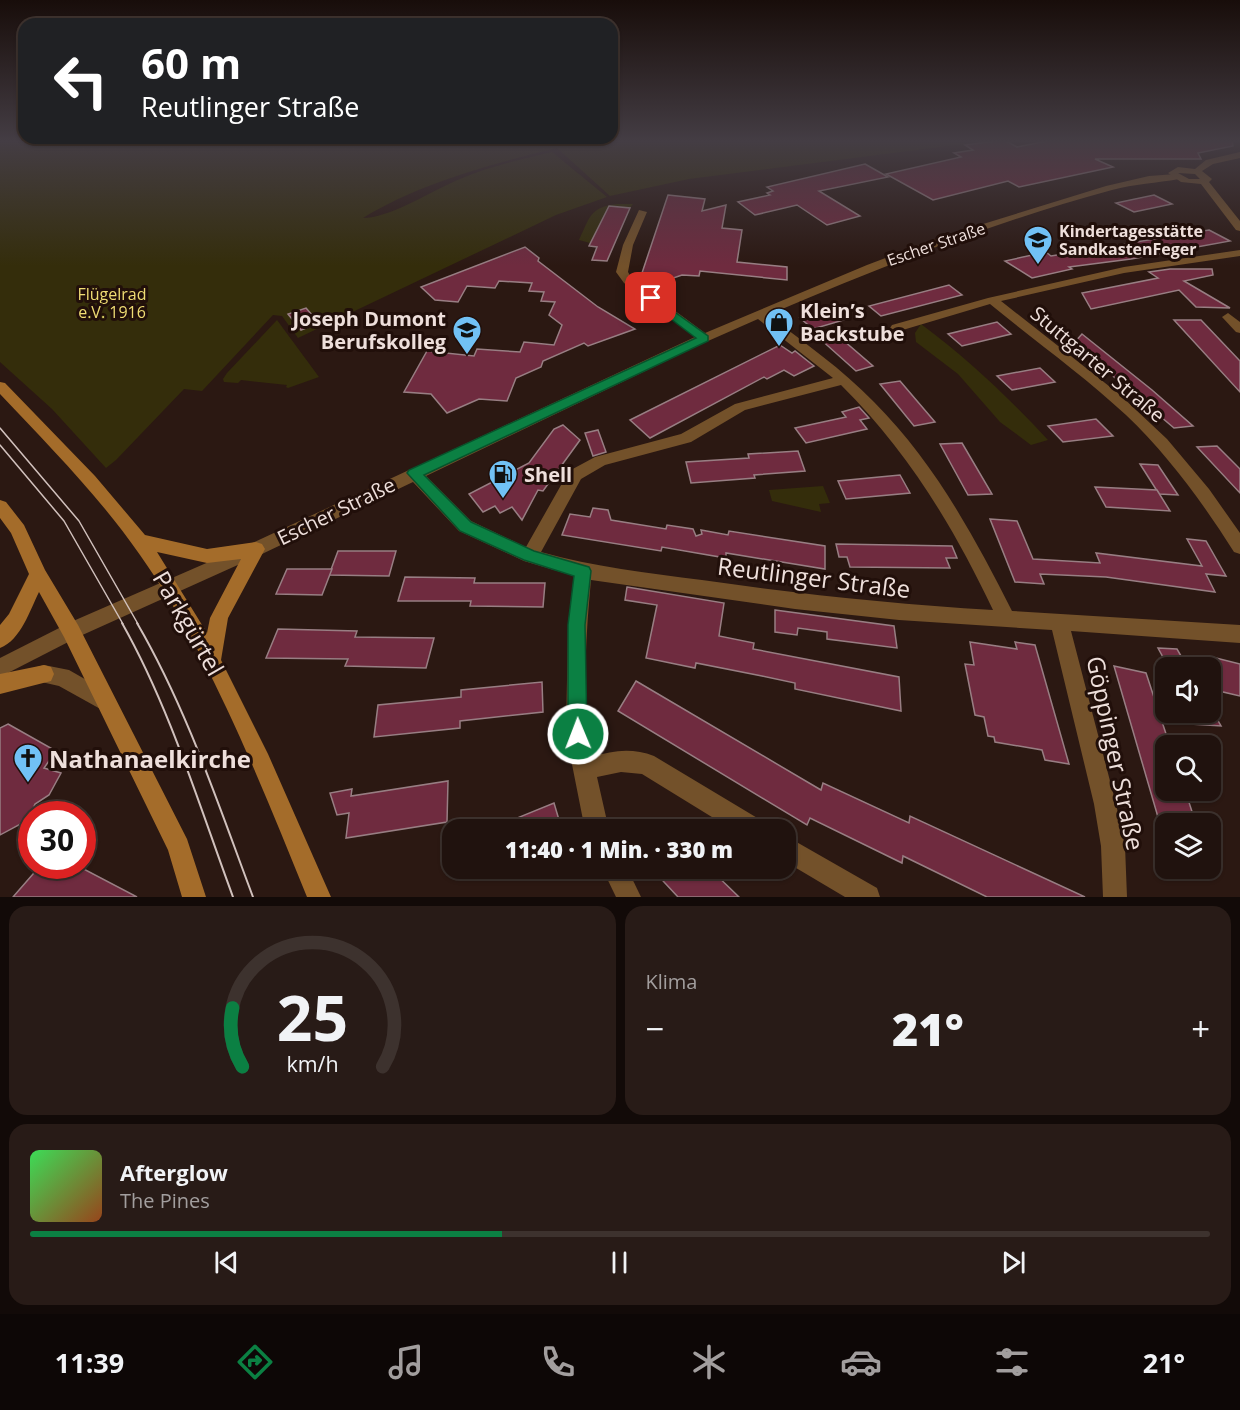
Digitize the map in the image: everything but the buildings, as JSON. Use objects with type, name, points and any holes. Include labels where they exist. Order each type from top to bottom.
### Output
[{"type":"main road","name":"Parkgürtel","points":[[0,386],[96,487],[140,541],[170,586],[212,659],[266,767],[319,897]]},
{"type":"main road","points":[[0,506],[18,530],[38,574],[71,631],[178,847],[194,897]]},
{"type":"main road","points":[[140,541],[207,556],[256,549]]},
{"type":"main road","points":[[212,659],[219,618],[256,549]]},
{"type":"main road","points":[[0,639],[16,620],[38,574]]},
{"type":"main road","points":[[0,684],[44,674]]},
{"type":"street","name":"Escher Straße","points":[[0,668],[71,631],[256,549],[414,473],[759,314],[945,239],[1135,182]]},
{"type":"street","points":[[1190,182],[1204,182],[1240,228]]},
{"type":"street","points":[[642,212],[628,245],[622,272],[628,281],[704,338]]},
{"type":"street","name":"Stuttgarter Straße","points":[[896,328],[992,300],[1124,270],[1240,253]]},
{"type":"street","name":"Stuttgarter Straße","points":[[992,300],[1098,384],[1150,431],[1199,488],[1240,547]]},
{"type":"street","points":[[759,314],[844,380],[899,437],[942,495],[1006,618]]},
{"type":"street","points":[[1228,317],[1240,329]]},
{"type":"street","points":[[530,556],[575,475],[600,461],[686,438],[740,406],[844,380]]},
{"type":"street","name":"Reutlinger Straße","points":[[414,473],[465,526],[530,556],[583,571],[795,601],[899,612],[1240,634]]},
{"type":"street","points":[[583,571],[576,657],[578,734],[595,819]]},
{"type":"street","name":"Göppinger Straße","points":[[1059,621],[1105,804],[1113,846],[1115,897]]},
{"type":"street","points":[[44,674],[62,677],[104,701]]},
{"type":"street","points":[[584,771],[612,761],[646,764],[738,819]]},
{"type":"street","points":[[796,854],[868,897]]},
{"type":"street","points":[[620,879],[629,897]]},
{"type":"green space","name":"Flügelrad e.V. 1916","points":[[0,182],[441,182],[408,195],[363,218],[395,210],[454,182],[588,182],[607,197],[556,215],[298,338],[282,316],[273,315],[202,391],[184,389],[106,468],[52,409],[0,362]]},
{"type":"green space","name":"Flügelrad e.V. 1916","points":[[594,182],[676,182],[610,196]]},
{"type":"green space","points":[[633,204],[630,208],[609,206],[590,243],[579,240],[592,214],[608,205]]},
{"type":"green space","points":[[277,320],[319,377],[288,388],[287,385],[241,380],[238,383],[224,382],[223,379],[227,373]]},
{"type":"green space","points":[[921,324],[987,379],[1048,440],[1031,445],[1000,422],[958,374],[916,342],[915,333]]},
{"type":"green space","points":[[823,486],[830,503],[819,504],[821,512],[772,501],[769,490]]},
{"type":"tram line","points":[[0,428],[79,521],[138,624]]},
{"type":"tram line","points":[[0,445],[64,521],[123,624]]},
{"type":"tram line","points":[[122,623],[169,723],[233,897]]},
{"type":"tram line","points":[[137,623],[186,723],[253,897]]},
{"type":"place","name":"Kindertagesstätte SandkastenFeger","points":[[1038,266]]},
{"type":"place","name":"Klein’s Backstube","points":[[779,348]]},
{"type":"place","name":"Joseph Dumont Berufskolleg","points":[[467,356]]},
{"type":"place","name":"Shell","points":[[503,500]]},
{"type":"place","name":"Nathanaelkirche","points":[[28,784]]},
{"type":"route","points":[[578,734],[576,657],[583,571],[530,556],[465,526],[414,473],[704,338],[651,298]]}]
